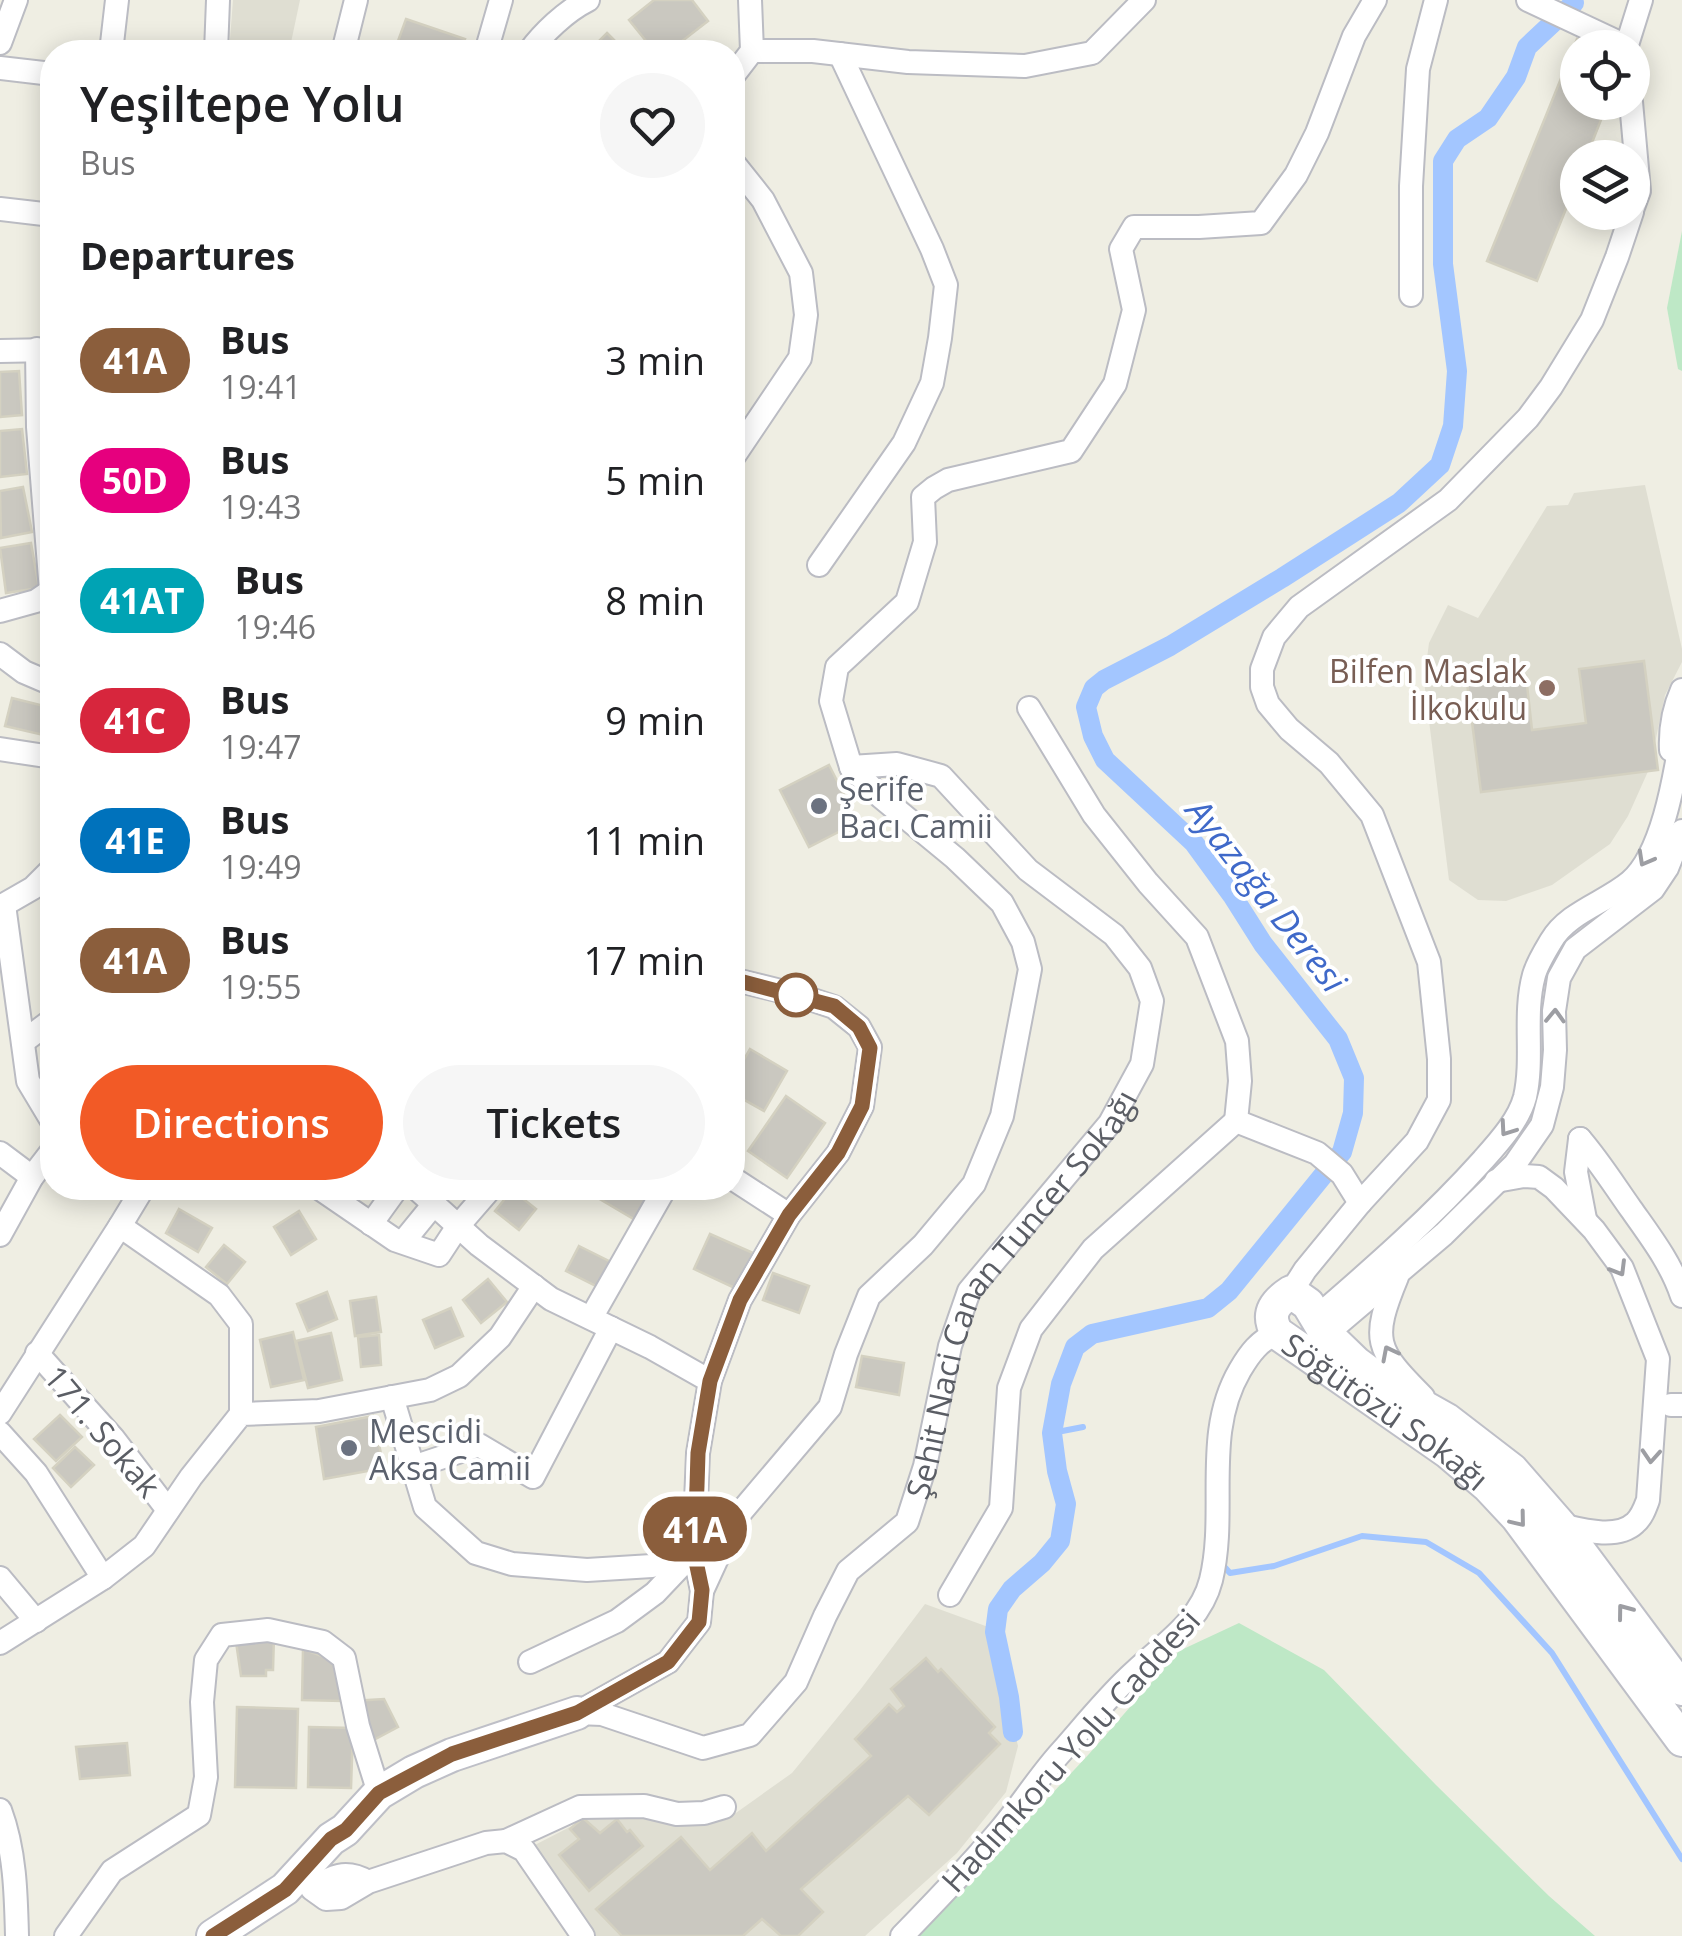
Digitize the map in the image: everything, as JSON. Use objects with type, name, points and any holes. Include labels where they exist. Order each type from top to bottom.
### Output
[{"type":"street","points":[[0,43],[16,0]]},
{"type":"street","points":[[112,40],[117,0]]},
{"type":"street","points":[[216,40],[218,0]]},
{"type":"street","points":[[346,40],[356,0]]},
{"type":"street","points":[[489,40],[501,0]]},
{"type":"street","points":[[540,40],[576,6],[588,0]]},
{"type":"street","points":[[745,59],[752,50],[750,0]]},
{"type":"street","points":[[752,50],[1024,66],[1092,54],[1144,0]]},
{"type":"street","points":[[702,1590],[735,1519],[830,1407],[870,1296],[924,1245],[974,1184],[1002,1116],[1030,969],[1023,942],[1002,903],[851,767],[831,701],[836,667],[907,602],[924,542],[923,497],[948,480],[1072,452],[1115,384],[1134,310],[1122,249],[1134,227],[1199,228],[1261,223],[1296,175],[1354,36],[1375,0]]},
{"type":"street","points":[[1411,295],[1411,186],[1418,69],[1436,0]]},
{"type":"street","points":[[1631,30],[1641,0]]},
{"type":"street","points":[[1534,3],[1588,30]]},
{"type":"street","points":[[820,565],[904,443],[932,383],[946,285],[840,54]]},
{"type":"street","points":[[0,68],[40,73]]},
{"type":"street","points":[[745,177],[763,200],[801,274],[806,315],[800,358],[745,440]]},
{"type":"street","points":[[0,209],[40,214]]},
{"type":"street","points":[[1290,1292],[1360,1203],[1417,1141],[1438,1100],[1439,1059],[1428,962],[1372,815],[1330,763],[1289,729],[1268,704],[1262,687],[1262,669],[1274,638],[1299,607],[1448,500],[1528,418],[1592,320],[1626,230]]},
{"type":"street","points":[[0,351],[40,350]]},
{"type":"street","points":[[40,406],[40,451]]},
{"type":"street","points":[[0,612],[40,598]]},
{"type":"street","points":[[0,654],[40,679]]},
{"type":"street","points":[[1672,792],[1670,730],[1682,690]]},
{"type":"street","points":[[1029,708],[1094,816],[1197,937],[1237,1041],[1240,1081],[1236,1121],[1318,1154],[1342,1174],[1360,1203]]},
{"type":"street","points":[[1305,1333],[1456,1191],[1513,1122],[1524,1101],[1529,1071],[1529,1010],[1534,974],[1553,937],[1577,916],[1632,881],[1649,854],[1672,792],[1682,733]]},
{"type":"street","points":[[0,749],[40,755]]},
{"type":"street","name":"Şehit Naci Canan Tuncer Sokağı","points":[[245,1936],[286,1912],[331,1839],[346,1830],[379,1793],[452,1754],[577,1713],[602,1714],[703,1748],[750,1735],[796,1682],[848,1572],[907,1522],[925,1466],[950,1346],[969,1291],[1110,1123],[1142,1064],[1152,1002],[1140,968],[1114,935],[1028,870],[941,776],[898,764],[851,767]]},
{"type":"street","points":[[1305,1333],[1400,1270],[1444,1234],[1515,1164],[1542,1125],[1552,1087],[1559,978],[1575,949],[1652,889],[1667,868],[1682,831]]},
{"type":"street","points":[[40,881],[2,906],[28,1081],[40,1100]]},
{"type":"street","points":[[577,1713],[668,1662],[699,1622],[702,1590],[694,1552],[698,1453],[710,1381],[740,1300],[789,1215],[838,1153],[862,1106],[870,1048],[859,1027],[834,1006],[745,982]]},
{"type":"street","points":[[23,1042],[40,1029]]},
{"type":"street","name":"Şehit Naci Canan Tuncer Sokağı","points":[[950,1596],[1001,1508],[1010,1388],[1031,1329],[1093,1249],[1236,1121]]},
{"type":"street","points":[[1590,1226],[1576,1172],[1580,1139],[1653,1239],[1682,1296]]},
{"type":"street","points":[[0,1153],[32,1177]]},
{"type":"street","points":[[0,1234],[40,1167]]},
{"type":"street","points":[[1496,1181],[1524,1176],[1539,1178],[1590,1226],[1622,1268],[1658,1359],[1648,1500],[1639,1520],[1629,1528],[1600,1534],[1560,1526]]},
{"type":"street","points":[[745,1186],[789,1215]]},
{"type":"street","points":[[0,1413],[135,1200]]},
{"type":"street","points":[[337,1200],[403,1242],[438,1254],[481,1200]]},
{"type":"street","points":[[372,1224],[389,1200]]},
{"type":"street","points":[[430,1200],[479,1245],[551,1298],[710,1381]]},
{"type":"street","points":[[413,1467],[479,1446],[533,1477],[659,1200]]},
{"type":"street","points":[[403,1242],[434,1204]]},
{"type":"street","points":[[1590,1226],[1628,1206]]},
{"type":"street","points":[[0,1643],[103,1578],[144,1546],[241,1414],[241,1324],[219,1295],[120,1226]]},
{"type":"street","points":[[1400,1270],[1382,1314],[1383,1346],[1404,1379],[1447,1420]]},
{"type":"street","points":[[241,1414],[318,1412],[430,1390],[459,1376],[500,1336],[534,1286]]},
{"type":"street","name":"Söğütözü Sokağı","points":[[1290,1292],[1277,1300],[1272,1323],[1305,1333],[1356,1364],[1447,1420],[1512,1470],[1560,1526],[1682,1689]]},
{"type":"street","name":"Söğütözü Sokağı","points":[[1305,1333],[1488,1486],[1528,1531],[1682,1740]]},
{"type":"street","name":"Hadımkoru Yolu Caddesi","points":[[902,1936],[998,1833],[1092,1717],[1190,1622],[1210,1580],[1217,1507],[1218,1431],[1231,1387],[1264,1338],[1305,1333]]},
{"type":"street","name":"171. Sokak","points":[[37,1353],[113,1438],[168,1510]]},
{"type":"street","points":[[392,1397],[425,1507],[476,1553],[512,1564],[587,1570],[652,1566],[694,1552]]},
{"type":"street","points":[[0,1433],[36,1473],[103,1578]]},
{"type":"street","points":[[530,1662],[617,1622],[655,1593],[694,1552]]},
{"type":"street","points":[[0,1578],[36,1621]]},
{"type":"street","points":[[66,1936],[112,1871],[199,1815],[206,1777],[202,1702],[206,1660],[222,1635],[268,1630],[324,1642],[344,1658],[358,1726],[379,1793]]},
{"type":"street","points":[[305,1883],[354,1874],[368,1882],[506,1841],[580,1807],[644,1806],[677,1814],[724,1808]]},
{"type":"street","points":[[0,1810],[15,1882],[17,1936]]},
{"type":"street","points":[[506,1841],[524,1850],[582,1936]]},
{"type":"street","name":"Şehit Naci Canan Tuncer Sokağı","points":[[213,1936],[305,1883]]},
{"type":"shaded area","points":[[233,0],[300,0],[292,40],[230,40]]},
{"type":"shaded area","name":"Bilfen Maslak İlkokulu","points":[[1645,485],[1682,649],[1682,662],[1665,695],[1650,767],[1628,816],[1610,844],[1552,885],[1506,901],[1478,900],[1449,880],[1424,681],[1429,643],[1448,605],[1478,618],[1547,506],[1568,505],[1574,493]]},
{"type":"shaded area","points":[[925,1604],[991,1628],[1018,1746],[1006,1792],[957,1853],[865,1936],[596,1936],[531,1847],[595,1814],[636,1812],[676,1821],[726,1820],[792,1773]]},
{"type":"green space","points":[[1682,231],[1682,371],[1678,369],[1667,308]]},
{"type":"green space","points":[[1239,1623],[1324,1670],[1549,1896],[1595,1936],[919,1936],[1179,1651]]},
{"type":"building","points":[[654,0],[692,0],[708,21],[683,40],[645,40],[629,20]]},
{"type":"building","points":[[406,19],[465,39],[465,40],[398,40]]},
{"type":"building","points":[[1560,81],[1560,120],[1601,120],[1593,140],[1560,140],[1560,224],[1537,281],[1487,261]]},
{"type":"building","points":[[19,371],[22,415],[0,417],[0,372]]},
{"type":"building","points":[[22,429],[27,474],[0,477],[0,431]]},
{"type":"building","points":[[23,487],[32,532],[1,538],[0,491]]},
{"type":"building","points":[[31,543],[39,588],[6,593],[0,548]]},
{"type":"building","points":[[1644,661],[1658,770],[1481,792],[1467,683],[1526,676],[1532,730],[1586,723],[1579,669]]},
{"type":"building","points":[[12,698],[40,705],[40,734],[5,726]]},
{"type":"building","name":"Şerife Bacı Camii","points":[[829,765],[858,822],[809,847],[780,790]]},
{"type":"building","points":[[750,1049],[787,1071],[764,1111],[745,1100],[745,1058]]},
{"type":"building","points":[[786,1096],[825,1123],[787,1178],[748,1151]]},
{"type":"building","points":[[504,1200],[525,1200],[536,1209],[519,1230],[495,1211]]},
{"type":"building","points":[[601,1200],[649,1200],[637,1221]]},
{"type":"building","points":[[179,1209],[212,1228],[198,1252],[166,1233]]},
{"type":"building","points":[[299,1211],[316,1239],[291,1255],[274,1227]]},
{"type":"building","points":[[710,1234],[753,1253],[737,1289],[694,1269]]},
{"type":"building","points":[[224,1245],[245,1262],[227,1284],[206,1267]]},
{"type":"building","points":[[579,1246],[615,1264],[602,1289],[566,1271]]},
{"type":"building","points":[[773,1273],[809,1286],[799,1313],[763,1300]]},
{"type":"building","points":[[488,1279],[507,1302],[481,1323],[463,1300]]},
{"type":"building","points":[[327,1292],[337,1319],[308,1331],[297,1304]]},
{"type":"building","points":[[376,1297],[381,1332],[355,1336],[350,1301]]},
{"type":"building","points":[[451,1308],[463,1336],[435,1348],[423,1320]]},
{"type":"building","points":[[293,1332],[304,1380],[271,1387],[260,1340]]},
{"type":"building","points":[[331,1333],[342,1380],[308,1388],[296,1341]]},
{"type":"building","points":[[379,1335],[381,1365],[361,1367],[358,1337]]},
{"type":"building","points":[[862,1356],[904,1363],[899,1395],[856,1387]]},
{"type":"building","points":[[60,1415],[82,1437],[56,1461],[34,1439]]},
{"type":"building","name":"Mescidi Aksa Camii","points":[[373,1416],[384,1468],[324,1479],[316,1427]]},
{"type":"building","points":[[75,1447],[94,1465],[71,1487],[53,1468]]},
{"type":"building","points":[[235,1635],[274,1636],[273,1670],[266,1670],[266,1676],[241,1676]]},
{"type":"building","points":[[303,1649],[343,1664],[342,1701],[302,1700]]},
{"type":"building","points":[[926,1658],[995,1727],[989,1733],[1000,1744],[929,1815],[908,1796],[801,1889],[823,1912],[798,1936],[781,1936],[762,1919],[743,1936],[622,1936],[596,1909],[681,1837],[710,1870],[752,1833],[766,1851],[871,1756],[855,1739],[889,1704],[897,1712],[904,1706],[891,1689]]},
{"type":"building","points":[[384,1699],[398,1727],[368,1743],[353,1701]]},
{"type":"building","points":[[237,1707],[298,1709],[296,1788],[235,1787]]},
{"type":"building","points":[[309,1727],[353,1728],[351,1788],[308,1787]]},
{"type":"building","points":[[127,1743],[130,1775],[80,1779],[76,1747]]},
{"type":"building","points":[[583,1818],[600,1833],[617,1819],[643,1846],[589,1891],[559,1855],[579,1839],[570,1829]]},
{"type":"waterway","name":"Ayazağa Deresi","points":[[1574,3],[1578,0]]},
{"type":"waterway","name":"Ayazağa Deresi","points":[[1013,1732],[995,1632],[998,1609],[1012,1589],[1060,1541],[1066,1504],[1052,1433],[1061,1384],[1075,1347],[1092,1334],[1208,1308],[1229,1291],[1342,1152],[1353,1113],[1354,1078],[1338,1039],[1263,944],[1194,843],[1105,760],[1093,736],[1086,707],[1094,688],[1104,680],[1170,646],[1282,578],[1399,503],[1440,465],[1453,426],[1457,371],[1443,264],[1443,161],[1457,139],[1488,118],[1516,77],[1527,47],[1574,3]]},
{"type":"waterway","points":[[1052,1433],[1083,1427]]},
{"type":"waterway","points":[[1221,1563],[1230,1573],[1274,1566],[1362,1536],[1426,1542],[1479,1573],[1552,1653],[1682,1859]]},
{"type":"bus line","name":"41A","points":[[213,1936],[285,1890],[379,1793],[452,1754],[577,1713],[668,1662],[699,1622],[702,1590],[694,1552],[698,1453],[710,1381],[740,1300],[789,1215],[838,1153],[862,1106],[870,1048],[859,1027],[834,1006],[745,982]]},
{"type":"place","name":"Bilfen Maslak İlkokulu","points":[[1547,688]]},
{"type":"place","name":"Şerife Bacı Camii","points":[[819,806]]},
{"type":"place","name":"Mescidi Aksa Camii","points":[[349,1448]]}]
